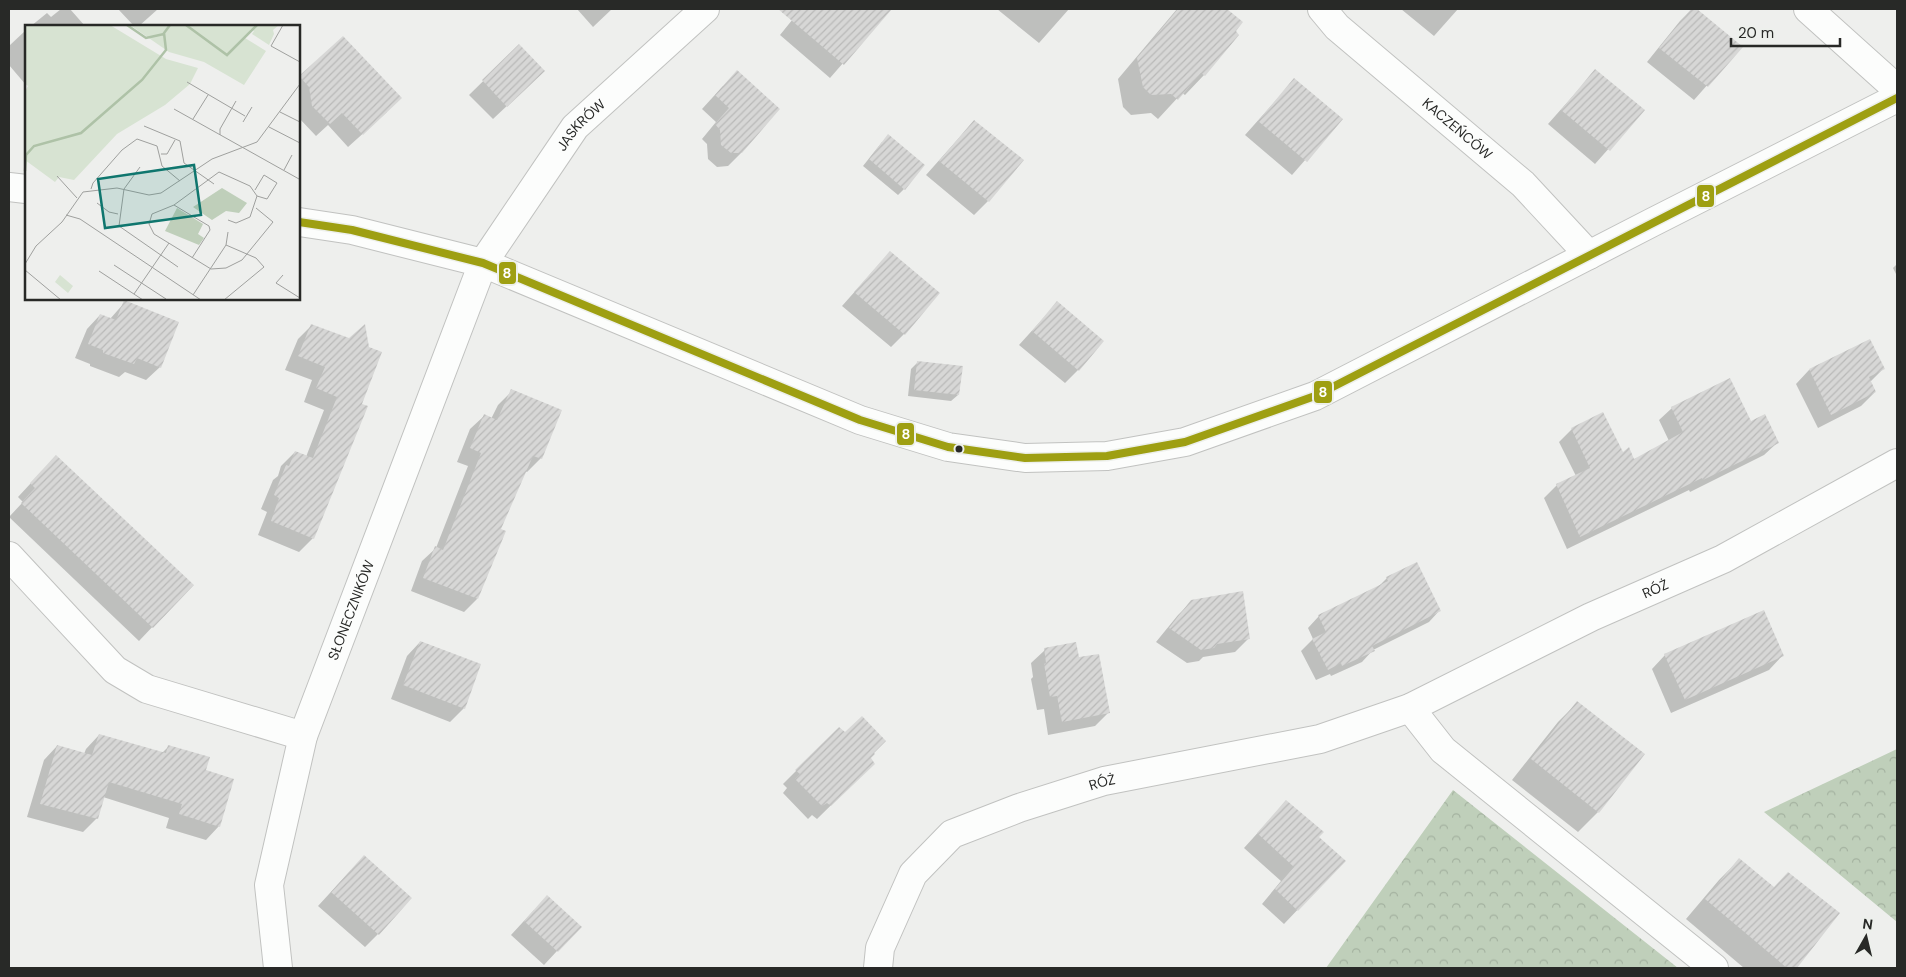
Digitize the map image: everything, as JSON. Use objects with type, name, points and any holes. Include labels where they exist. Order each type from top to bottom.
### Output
[{"type":"street","name":"JASKRÓW","points":[[483,263],[574,127],[705,9]]},
{"type":"street","name":"KACZEŃCÓW","points":[[1322,9],[1337,27],[1522,184],[1588,255]]},
{"type":"street","points":[[1808,9],[1897,88]]},
{"type":"street","points":[[300,222],[352,230],[483,263],[860,420],[948,447],[1025,458],[1107,456],[1185,442],[1315,396],[1897,98]]},
{"type":"street","points":[[9,187],[25,189]]},
{"type":"street","name":"SŁONECZNIKÓW","points":[[278,968],[269,885],[303,736],[483,263]]},
{"type":"street","name":"RÓŻ","points":[[878,968],[880,948],[912,874],[952,834],[1018,808],[1104,781],[1320,740],[1410,708],[1592,617],[1723,559],[1897,463]]},
{"type":"street","points":[[9,556],[115,670],[147,689],[303,736]]},
{"type":"street","points":[[1410,708],[1443,750],[1714,968]]},
{"type":"green space","points":[[1897,749],[1897,922],[1764,812]]},
{"type":"green space","points":[[1453,790],[1678,968],[1326,968]]},
{"type":"building","points":[[778,9],[892,9],[844,65]]},
{"type":"building","points":[[1178,9],[1227,9],[1243,22],[1236,31],[1239,35],[1205,76],[1201,73],[1178,100],[1171,94],[1151,95],[1143,87],[1137,58]]},
{"type":"building","points":[[1691,9],[1697,9],[1743,47],[1708,87],[1659,48]]},
{"type":"building","points":[[343,36],[402,98],[363,135],[342,113],[330,124],[312,106],[309,87],[300,75]]},
{"type":"building","points":[[519,44],[545,71],[507,107],[482,80]]},
{"type":"building","points":[[1595,69],[1645,110],[1610,151],[1561,110]]},
{"type":"building","points":[[737,70],[780,109],[742,153],[731,153],[721,145],[720,130],[715,124],[729,108],[715,95]]},
{"type":"building","points":[[1294,78],[1343,119],[1307,162],[1258,121]]},
{"type":"building","points":[[974,120],[1024,160],[989,202],[939,161]]},
{"type":"building","points":[[888,134],[925,165],[905,190],[869,159]]},
{"type":"building","points":[[890,251],[940,293],[905,335],[854,292]]},
{"type":"building","points":[[124,300],[179,322],[161,368],[137,358],[134,364],[103,353],[103,350],[88,344],[100,314],[116,320]]},
{"type":"building","points":[[1057,301],[1104,341],[1079,371],[1032,331]]},
{"type":"building","points":[[311,324],[349,338],[365,324],[369,347],[382,352],[362,404],[368,406],[314,539],[271,521],[279,498],[274,495],[286,465],[289,466],[295,451],[313,458],[337,397],[316,388],[325,367],[298,356]]},
{"type":"building","points":[[1870,339],[1885,369],[1869,377],[1876,392],[1831,415],[1809,369]]},
{"type":"building","points":[[917,361],[963,366],[959,395],[914,390]]},
{"type":"building","points":[[1730,378],[1751,421],[1765,414],[1779,443],[1580,537],[1556,484],[1590,468],[1571,428],[1603,412],[1623,452],[1629,447],[1634,459],[1683,432],[1671,407]]},
{"type":"building","points":[[511,389],[562,410],[542,459],[533,456],[501,529],[506,531],[478,599],[423,578],[435,546],[443,550],[481,453],[470,448],[484,414],[497,420]]},
{"type":"building","points":[[56,455],[194,585],[153,628],[21,503],[35,488],[30,483]]},
{"type":"building","points":[[1417,562],[1441,611],[1372,646],[1375,651],[1342,666],[1341,663],[1328,670],[1312,639],[1326,632],[1318,615],[1388,581],[1386,577]]},
{"type":"building","points":[[1243,591],[1250,639],[1217,644],[1214,648],[1201,650],[1169,628],[1191,600]]},
{"type":"building","points":[[1764,610],[1784,656],[1685,700],[1664,654]]},
{"type":"building","points":[[420,641],[481,664],[465,709],[403,685]]},
{"type":"building","points":[[1076,642],[1079,657],[1099,654],[1110,713],[1062,722],[1057,696],[1050,697],[1044,664],[1046,663],[1044,648]]},
{"type":"building","points":[[1577,701],[1645,754],[1599,813],[1531,759]]},
{"type":"building","points":[[862,716],[886,741],[871,758],[875,764],[831,806],[827,803],[822,806],[795,779],[800,774],[795,770],[839,727],[845,732]]},
{"type":"building","points":[[99,734],[166,753],[168,745],[210,757],[206,770],[234,779],[220,827],[179,814],[182,804],[109,782],[98,819],[40,804],[57,745],[92,755]]},
{"type":"building","points":[[1286,800],[1324,832],[1319,837],[1346,861],[1298,911],[1275,889],[1294,867],[1257,833]]},
{"type":"building","points":[[364,855],[412,898],[379,935],[331,892]]},
{"type":"building","points":[[1739,858],[1774,887],[1788,872],[1840,913],[1797,968],[1787,968],[1705,899]]},
{"type":"building","points":[[547,895],[582,927],[558,952],[524,921]]},
{"type":"transit line","name":"8","points":[[300,222],[352,230],[483,263],[860,420],[948,447],[1025,458],[1107,456],[1185,442],[1315,396],[1897,98]]}]
